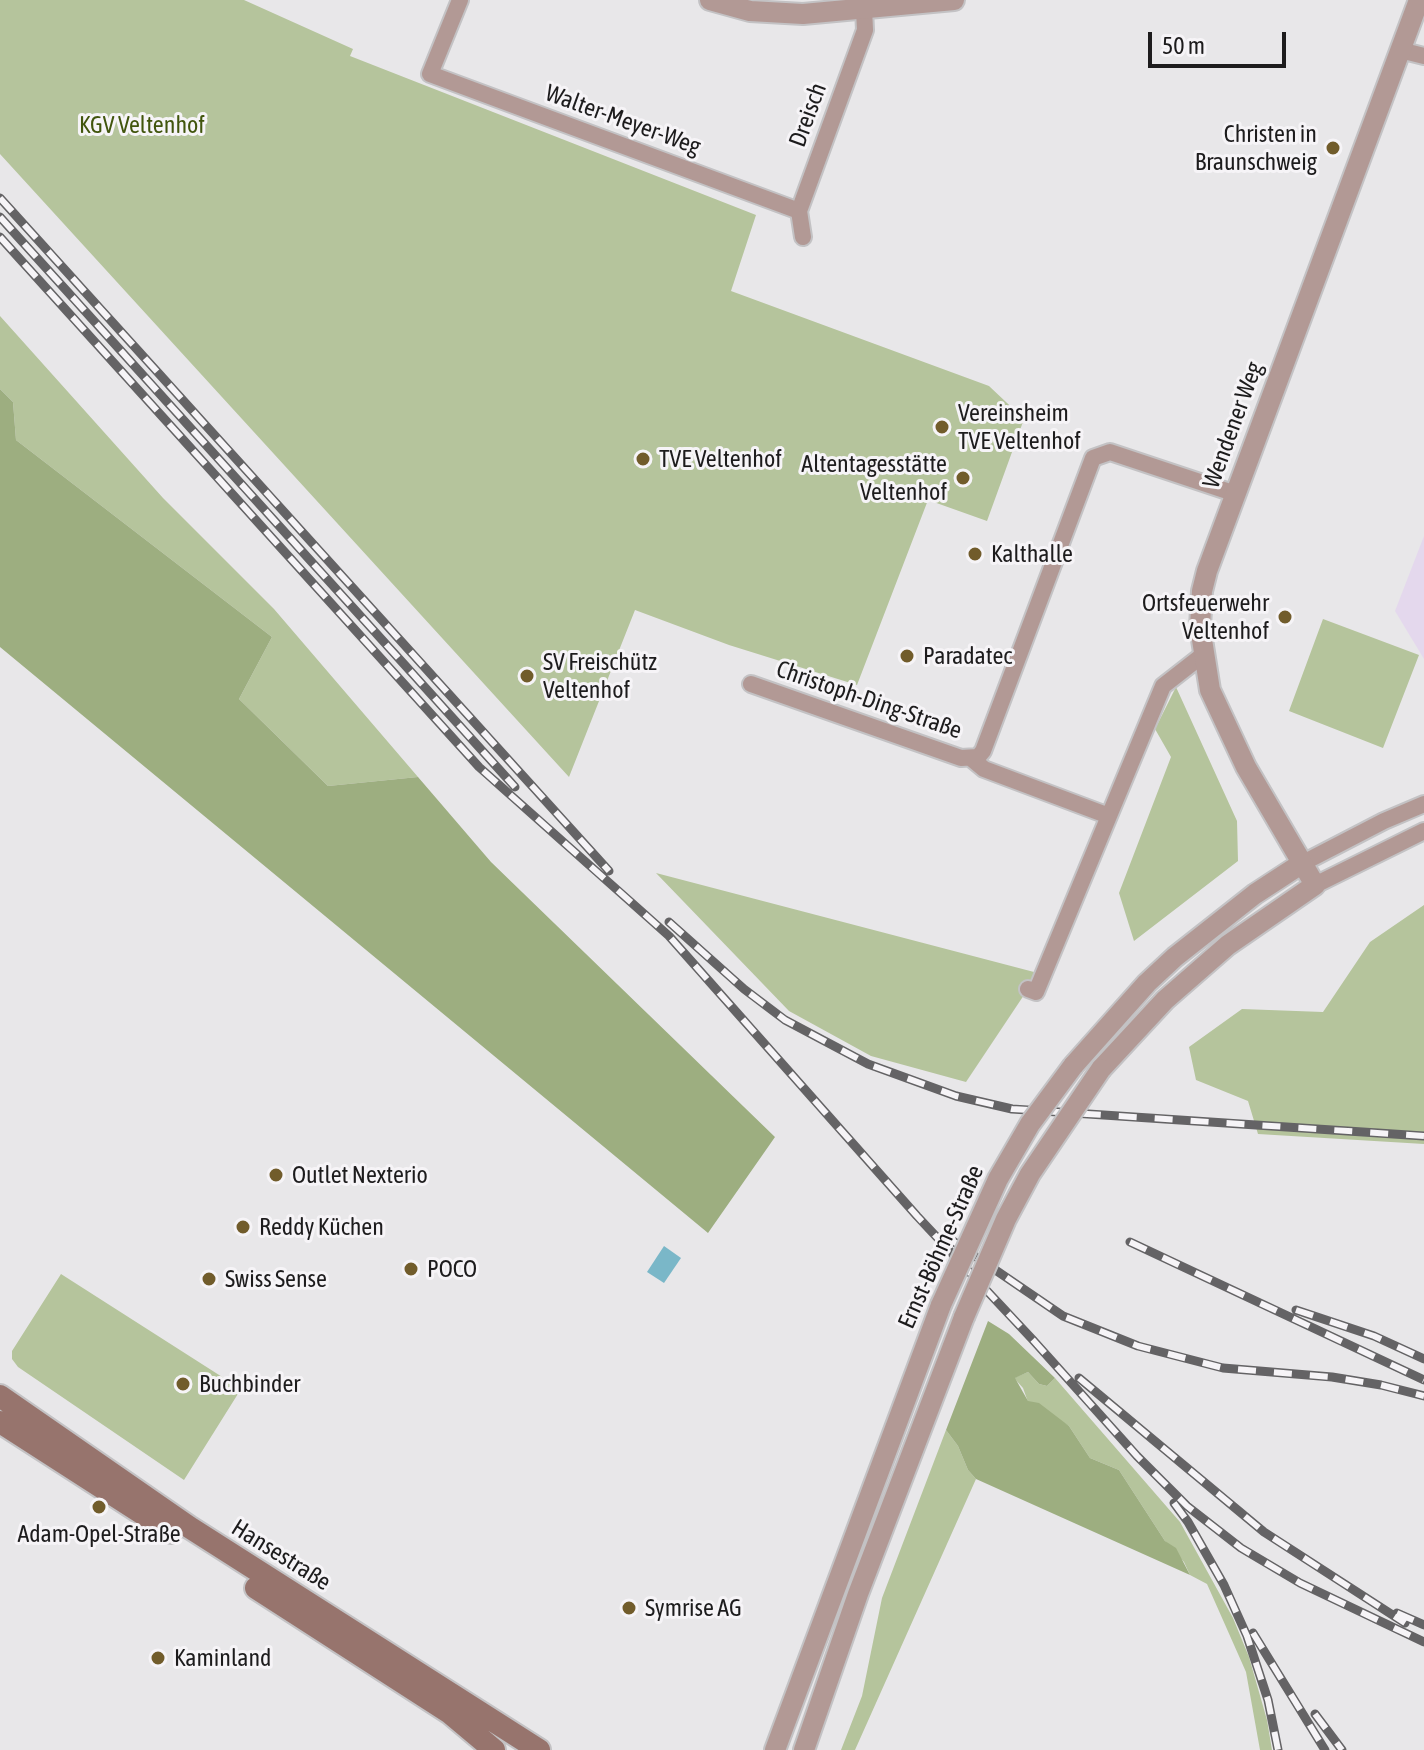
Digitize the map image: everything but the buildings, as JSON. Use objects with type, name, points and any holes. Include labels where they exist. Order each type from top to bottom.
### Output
[{"type":"main road","name":"Hansestraße","points":[[0,1396],[189,1527],[539,1750]]},
{"type":"main road","name":"Hansestraße","points":[[0,1422],[450,1713],[494,1750]]},
{"type":"street","name":"Walter-Meyer-Weg","points":[[460,0],[430,74],[799,211]]},
{"type":"street","points":[[710,0],[774,14],[954,0]]},
{"type":"street","name":"Wendener Weg","points":[[1301,864],[1223,722],[1210,690],[1200,627],[1202,591],[1419,0]]},
{"type":"street","name":"Dreisch","points":[[803,237],[799,211],[865,30],[864,9]]},
{"type":"street","points":[[1400,50],[1424,56]]},
{"type":"street","name":"Christoph-Ding-Straße","points":[[972,759],[983,751],[1093,458],[1110,452],[1236,494]]},
{"type":"street","points":[[1028,989],[1036,992],[1163,686],[1204,654]]},
{"type":"street","name":"Christoph-Ding-Straße","points":[[751,684],[961,758],[972,759],[984,769],[1109,816]]},
{"type":"street","name":"Ernst-Böhme-Straße","points":[[775,1750],[941,1305],[998,1179],[1030,1124],[1073,1066],[1147,983],[1175,957],[1255,894],[1301,864],[1424,804]]},
{"type":"street","name":"Ernst-Böhme-Straße","points":[[804,1750],[858,1594],[964,1317],[1006,1219],[1030,1174],[1101,1069],[1165,1000],[1228,945],[1315,885],[1424,831]]},
{"type":"street","points":[[1301,864],[1315,885]]},
{"type":"shaded area","points":[[1424,536],[1424,659],[1395,611]]},
{"type":"green space","name":"TVE Veltenhof","points":[[0,0],[244,0],[353,49],[350,56],[756,215],[731,291],[989,386],[1024,419],[987,521],[928,500],[857,685],[729,645],[635,610],[569,777],[0,154]]},
{"type":"green space","points":[[0,316],[163,498],[274,609],[418,777],[328,786],[239,699],[272,637],[16,440],[13,402],[0,389]]},
{"type":"green space","points":[[0,389],[13,402],[16,440],[272,637],[239,699],[328,786],[418,777],[491,862],[775,1137],[708,1233],[0,647]]},
{"type":"green space","points":[[1323,619],[1419,655],[1383,748],[1289,711]]},
{"type":"green space","points":[[1176,687],[1237,821],[1238,861],[1134,941],[1119,893],[1171,757],[1155,729]]},
{"type":"green space","points":[[656,873],[1034,972],[1028,989],[966,1082],[871,1056],[789,1011]]},
{"type":"green space","points":[[1424,905],[1424,1144],[1258,1134],[1248,1101],[1196,1080],[1189,1047],[1242,1009],[1323,1012],[1370,942]]},
{"type":"green space","points":[[61,1274],[241,1389],[184,1480],[18,1367],[12,1359],[12,1351]]},
{"type":"green space","points":[[988,1321],[1009,1334],[1055,1378],[1047,1386],[1039,1384],[1028,1372],[1015,1378],[1028,1401],[1039,1403],[1069,1426],[1090,1458],[1119,1470],[1165,1541],[1176,1548],[1190,1575],[976,1479],[968,1470],[958,1446],[946,1430]]},
{"type":"green space","points":[[1028,1372],[1039,1384],[1047,1386],[1055,1378],[1180,1522],[1233,1618],[1249,1657],[1272,1750],[1260,1750],[1246,1672],[1207,1584],[1190,1575],[1119,1470],[1090,1458],[1069,1426],[1028,1402],[1023,1388],[1014,1378]]},
{"type":"green space","points":[[946,1430],[976,1479],[855,1750],[841,1750],[862,1696],[882,1598]]},
{"type":"water","points":[[664,1246],[681,1258],[664,1283],[647,1272]]},
{"type":"railway","points":[[0,198],[609,871]]},
{"type":"railway","points":[[0,217],[515,787]]},
{"type":"railway","points":[[0,237],[479,767],[669,936],[917,1216],[1137,1456],[1187,1506],[1241,1548],[1300,1583],[1424,1642]]},
{"type":"railway","points":[[669,922],[744,989],[785,1020],[868,1064],[956,1096],[1012,1109],[1424,1136]]},
{"type":"railway","points":[[947,1237],[1063,1316],[1138,1346],[1223,1368],[1332,1377],[1424,1396]]},
{"type":"railway","points":[[1130,1242],[1424,1380]]},
{"type":"railway","points":[[1296,1310],[1374,1336],[1424,1359]]},
{"type":"railway","points":[[1079,1378],[1264,1532],[1405,1623]]},
{"type":"railway","points":[[1174,1503],[1224,1585],[1247,1636],[1268,1700],[1278,1750]]},
{"type":"railway","points":[[1397,1613],[1424,1625]]},
{"type":"railway","points":[[1253,1633],[1325,1750]]},
{"type":"railway","points":[[1315,1714],[1342,1750]]},
{"type":"place","name":"Christen in Braunschweig","points":[[1333,148]]},
{"type":"place","name":"Vereinsheim TVE Veltenhof","points":[[942,427]]},
{"type":"place","name":"TVE Veltenhof","points":[[643,459]]},
{"type":"place","name":"Altentagesstätte Veltenhof","points":[[963,478]]},
{"type":"place","name":"Kalthalle","points":[[975,554]]},
{"type":"place","name":"Ortsfeuerwehr Veltenhof","points":[[1285,617]]},
{"type":"place","name":"Paradatec","points":[[907,656]]},
{"type":"place","name":"SV Freischütz Veltenhof","points":[[527,676]]},
{"type":"place","name":"Outlet Nexterio","points":[[276,1175]]},
{"type":"place","name":"Reddy Küchen","points":[[243,1227]]},
{"type":"place","name":"POCO","points":[[411,1269]]},
{"type":"place","name":"Swiss Sense","points":[[209,1279]]},
{"type":"place","name":"Buchbinder","points":[[183,1384]]},
{"type":"place","name":"Adam-Opel-Straße","points":[[99,1507]]},
{"type":"place","name":"Symrise AG","points":[[629,1608]]},
{"type":"place","name":"Kaminland","points":[[158,1658]]},
{"type":"park label","name":"KGV Veltenhof","points":[[142,125]]}]
